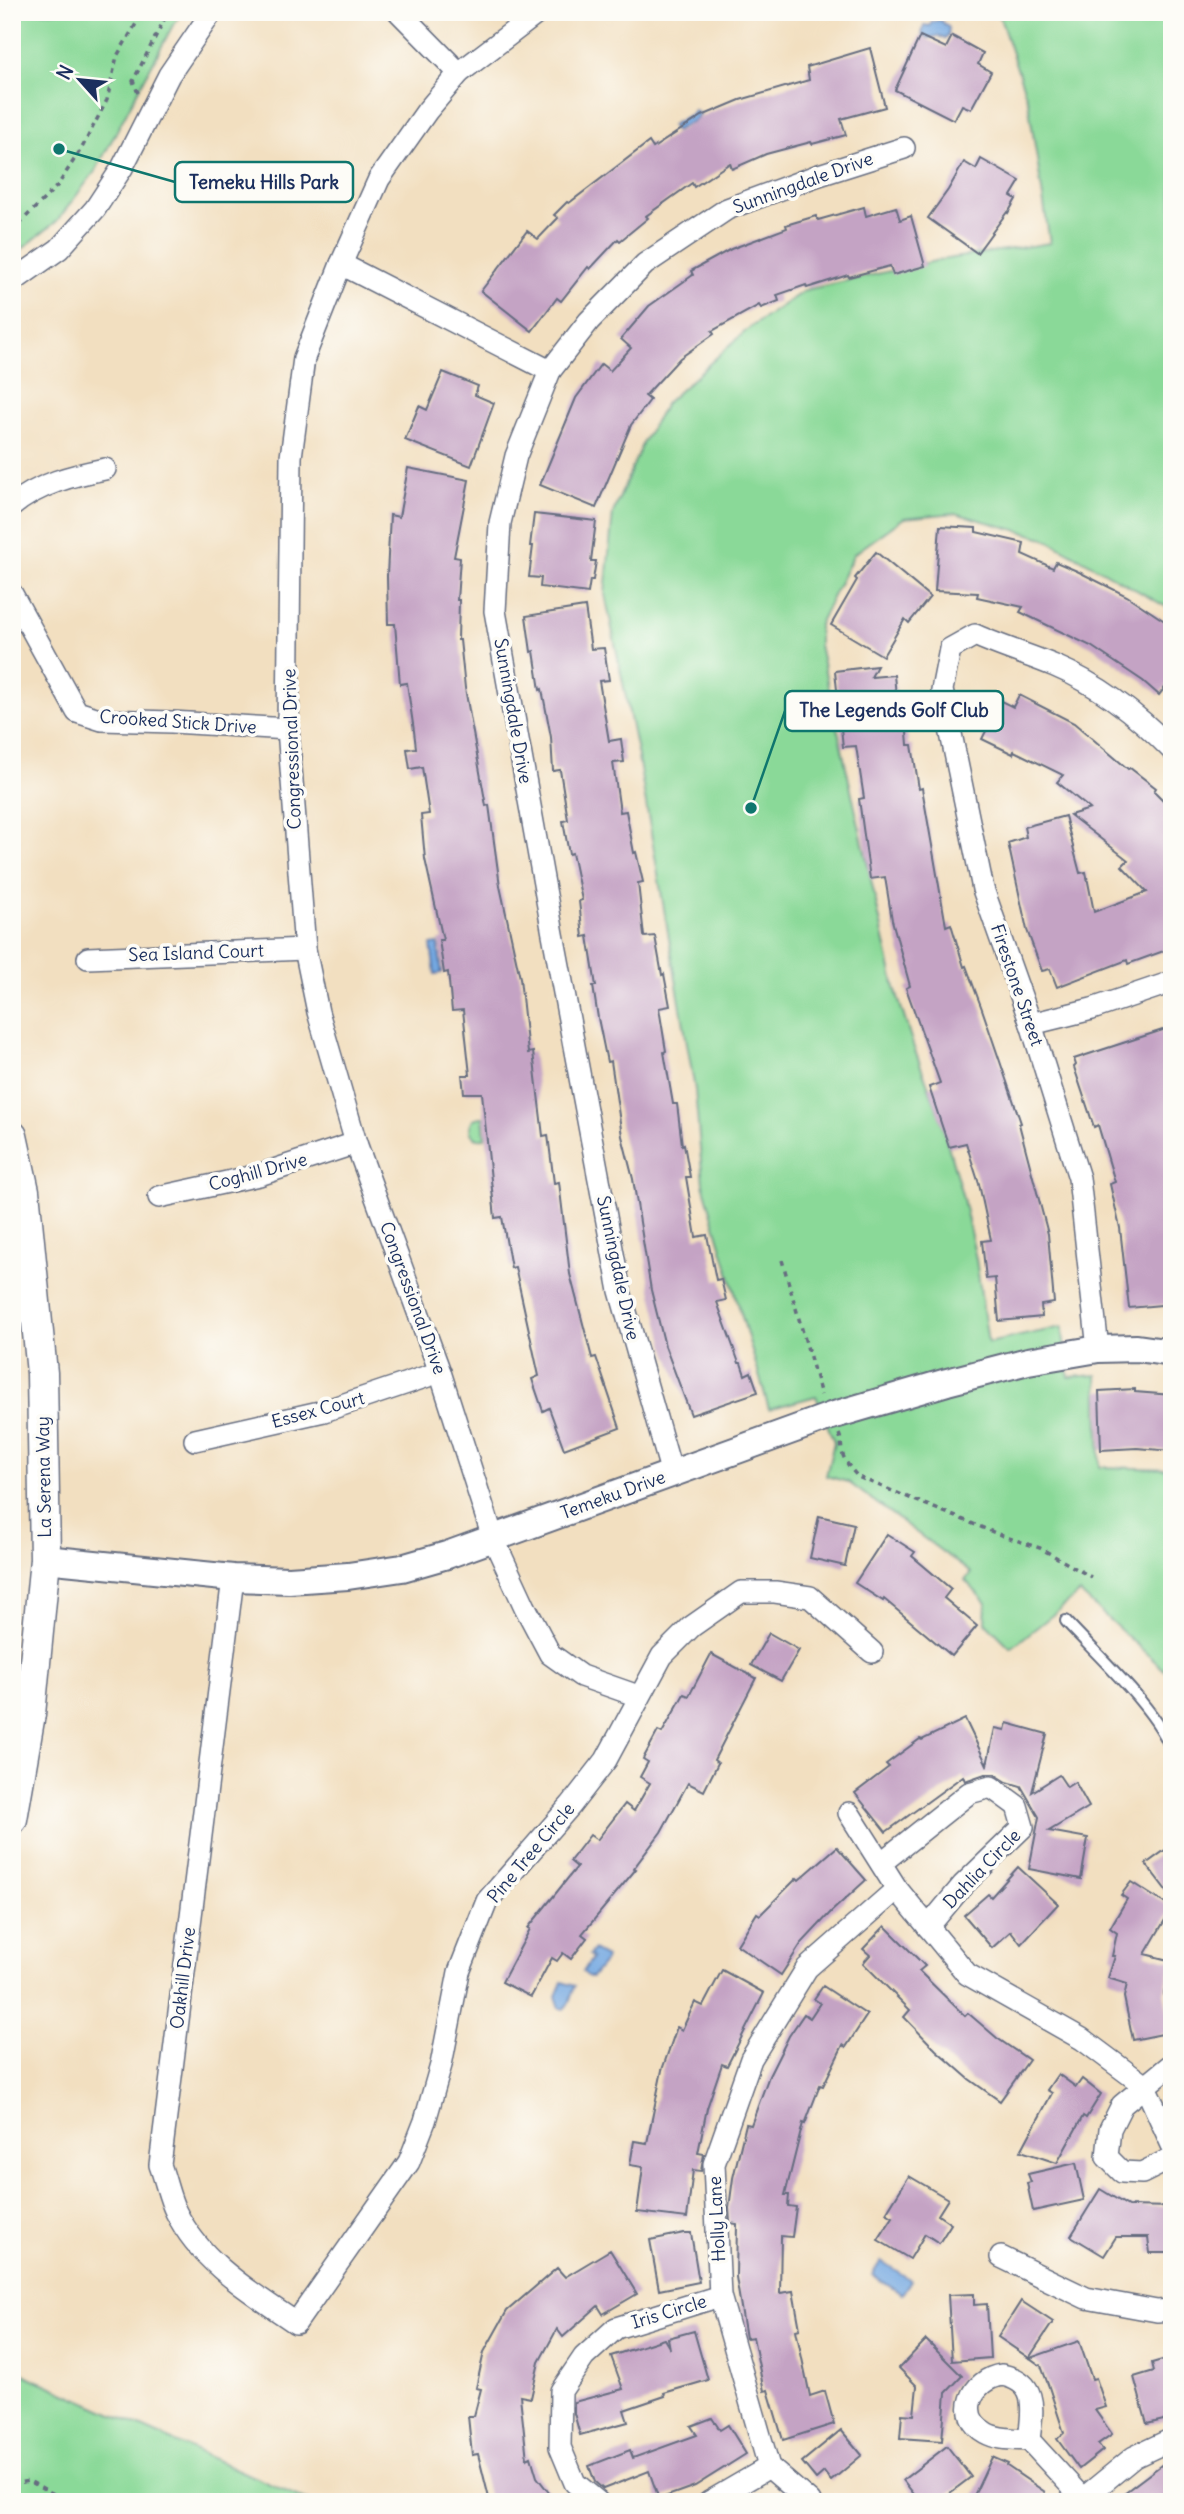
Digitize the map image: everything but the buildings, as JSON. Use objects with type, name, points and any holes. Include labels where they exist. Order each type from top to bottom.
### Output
[{"type":"main road","name":"La Serena Way","points":[[12,1136],[24,1191],[42,1373],[45,1559],[30,1714],[12,1819]]},
{"type":"street","points":[[12,282],[59,249],[94,209],[122,168],[169,75],[212,12]]},
{"type":"street","points":[[399,12],[459,73]]},
{"type":"street","name":"Congressional Drive","points":[[539,12],[459,73],[427,111],[379,179],[341,264],[304,358],[291,457],[288,730],[304,949],[318,1012],[356,1143],[440,1372],[493,1538],[550,1654],[581,1676],[638,1696]]},
{"type":"street","name":"Sunningdale Drive","points":[[672,1474],[620,1291],[495,611],[500,523],[516,456],[550,371],[589,321],[645,264],[727,209],[816,176],[904,148]]},
{"type":"street","points":[[341,264],[550,371]]},
{"type":"street","points":[[12,506],[24,495],[71,476],[105,469]]},
{"type":"street","name":"Crooked Stick Drive","points":[[12,594],[77,712],[102,720],[288,730]]},
{"type":"street","name":"Firestone Street","points":[[1098,1349],[1079,1178],[1031,1024],[983,889],[942,690],[950,649],[975,635],[1055,666],[1106,692],[1172,750]]},
{"type":"street","name":"Sea Island Court","points":[[88,958],[304,949]]},
{"type":"street","points":[[1031,1024],[1092,1009],[1172,982]]},
{"type":"street","name":"Coghill Drive","points":[[159,1197],[259,1175],[356,1143]]},
{"type":"street","name":"Temeku Drive","points":[[45,1559],[233,1578],[289,1580],[348,1576],[402,1568],[447,1555],[831,1416],[1028,1361],[1098,1349],[1138,1348],[1172,1353]]},
{"type":"street","name":"Essex Court","points":[[195,1440],[324,1411],[440,1372]]},
{"type":"street","name":"Oakhill Drive","points":[[233,1578],[160,2165],[176,2212],[202,2253],[296,2323]]},
{"type":"street","name":"Pine Tree Circle","points":[[296,2323],[409,2162],[425,2121],[441,2065],[459,1972],[488,1901],[606,1760],[638,1696],[662,1656],[691,1628],[741,1592],[775,1592],[810,1597],[872,1652]]},
{"type":"street","name":"Dahlia Circle","points":[[881,1863],[969,1793],[991,1787],[1017,1806],[1023,1827],[963,1885],[928,1927]]},
{"type":"street","points":[[849,1813],[897,1889],[967,1975],[1082,2039],[1145,2086],[1172,2145]]},
{"type":"street","name":"Holly Lane","points":[[769,2468],[720,2296],[714,2164],[751,2059],[807,1968],[897,1889]]},
{"type":"street","points":[[1172,2064],[1122,2105],[1110,2129],[1107,2157],[1122,2172],[1142,2173],[1172,2158]]},
{"type":"street","points":[[1001,2257],[1086,2298],[1157,2311],[1172,2310]]},
{"type":"street","name":"Iris Circle","points":[[598,2502],[575,2483],[560,2446],[561,2391],[584,2357],[616,2328],[720,2296]]},
{"type":"street","points":[[1029,2440],[1081,2501],[1134,2457],[1172,2439]]},
{"type":"street","points":[[709,2502],[769,2468],[810,2502]]},
{"type":"lane","points":[[1066,1621],[1153,1716],[1172,1752]]},
{"type":"path","points":[[12,231],[58,185],[83,146],[107,100],[117,56],[143,12]]},
{"type":"path","points":[[138,93],[132,81],[168,12]]},
{"type":"path","points":[[782,1260],[820,1393],[842,1442],[842,1454],[858,1477],[995,1533],[1029,1543],[1091,1577]]},
{"type":"path","points":[[12,2484],[29,2481],[69,2502]]},
{"type":"green space","points":[[12,12],[183,12],[173,25],[96,170],[57,221],[12,257]]},
{"type":"green space","points":[[998,12],[1172,12],[1172,610],[1044,538],[955,513],[904,518],[854,554],[819,624],[819,645],[895,988],[940,1117],[963,1198],[976,1259],[988,1343],[1062,1327],[1069,1377],[1097,1375],[1100,1467],[1172,1469],[1172,1677],[1080,1593],[1011,1648],[985,1622],[986,1603],[965,1580],[971,1573],[848,1482],[826,1476],[834,1442],[816,1396],[769,1409],[703,1184],[695,1090],[638,757],[605,594],[613,513],[643,442],[666,403],[748,329],[805,290],[940,260],[1050,243],[1028,101]]},
{"type":"green space","points":[[483,1117],[485,1138],[477,1138],[470,1131],[473,1119]]},
{"type":"green space","points":[[12,2369],[310,2502],[12,2502]]},
{"type":"water","points":[[940,20],[949,28],[945,39],[922,35],[924,25],[930,26],[932,22]]},
{"type":"water","points":[[694,110],[699,114],[696,119],[675,131],[671,125]]},
{"type":"water","points":[[438,944],[442,973],[435,974],[431,945]]},
{"type":"water","points":[[593,1950],[606,1957],[592,1977],[589,1977],[583,1972],[592,1958],[589,1955]]},
{"type":"water","points":[[562,1982],[575,1986],[564,2009],[560,2008],[556,1996]]},
{"type":"water","points":[[881,2261],[911,2280],[902,2294],[872,2275]]},
{"type":"place","name":"Temeku Hills Park","points":[[59,149]]},
{"type":"place","name":"The Legends Golf Club","points":[[751,808]]}]
